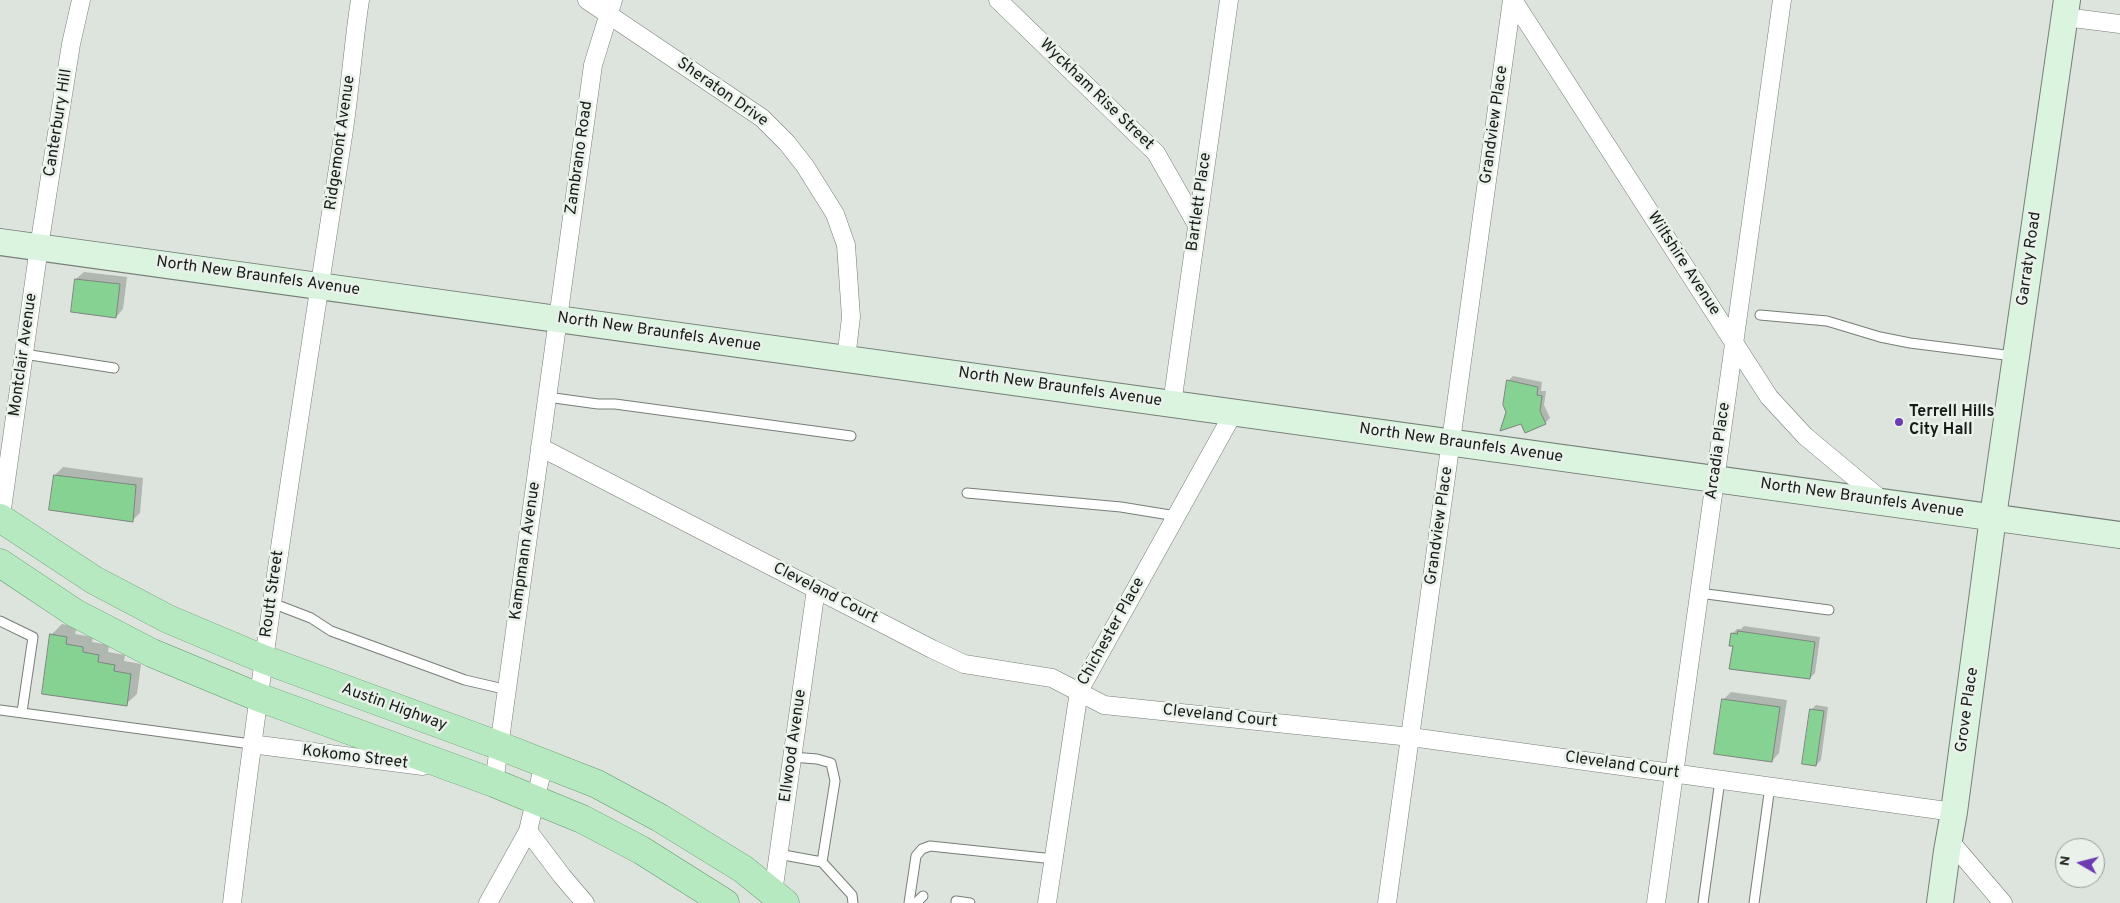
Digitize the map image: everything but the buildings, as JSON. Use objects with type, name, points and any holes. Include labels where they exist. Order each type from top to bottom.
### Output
[{"type":"main road","name":"Austin Highway","points":[[0,518],[94,580],[168,618],[263,660],[500,746],[598,784],[660,818],[743,869],[776,900]]},
{"type":"main road","points":[[0,563],[76,613],[152,653],[258,697],[494,783],[582,819],[641,850],[725,903]]},
{"type":"street","name":"Canterbury Hill","points":[[39,247],[81,0]]},
{"type":"street","name":"Ridgemont Avenue","points":[[318,285],[343,134],[360,0]]},
{"type":"street","name":"Sheraton Drive","points":[[587,0],[610,7],[762,118],[787,143],[806,166],[835,214],[846,245],[851,317],[846,358]]},
{"type":"street","name":"Wyckham Rise Street","points":[[998,0],[1156,153],[1196,225]]},
{"type":"street","name":"Bartlett Place","points":[[1172,404],[1229,0]]},
{"type":"street","name":"Wiltshire Avenue","points":[[1513,0],[1769,397],[1805,436],[1884,502]]},
{"type":"street","name":"Grandview Place","points":[[1387,903],[1513,0]]},
{"type":"street","name":"Arcadia Place","points":[[1656,903],[1782,0]]},
{"type":"street","name":"Zambrano Road","points":[[558,318],[594,65],[610,7]]},
{"type":"street","points":[[2066,8],[2120,24]]},
{"type":"street","name":"Garraty Road","points":[[1993,517],[2066,8]]},
{"type":"street","name":"North New Braunfels Avenue","points":[[0,242],[2120,535]]},
{"type":"street","name":"Montclair Avenue","points":[[0,523],[10,429],[24,354],[39,247]]},
{"type":"street","name":"Routt Street","points":[[232,903],[251,744],[318,285]]},
{"type":"street","name":"Kampmann Avenue","points":[[494,783],[558,318]]},
{"type":"street","name":"Chichester Place","points":[[1047,903],[1079,691],[1234,412]]},
{"type":"street","name":"Cleveland Court","points":[[540,447],[964,664],[1052,678],[1104,705],[1411,737],[1954,812]]},
{"type":"street","name":"Grove Place","points":[[1940,903],[1993,517]]},
{"type":"street","name":"Ellwood Avenue","points":[[776,900],[778,854],[816,589]]},
{"type":"street","name":"Kokomo Street","points":[[251,744],[458,771]]},
{"type":"street","points":[[488,903],[528,831],[544,763]]},
{"type":"street","points":[[528,831],[585,903]]},
{"type":"street","points":[[1950,841],[2002,903]]},
{"type":"lane","points":[[1760,315],[1826,321],[1880,337],[2016,356]]},
{"type":"lane","points":[[24,354],[114,368]]},
{"type":"lane","points":[[547,397],[598,404],[615,404],[851,436]]},
{"type":"lane","points":[[967,493],[1121,507],[1176,516]]},
{"type":"lane","points":[[1699,593],[1829,610]]},
{"type":"lane","points":[[272,603],[312,618],[331,631],[465,680],[508,690]]},
{"type":"lane","points":[[0,621],[33,637],[22,712]]},
{"type":"lane","points":[[0,710],[251,744]]},
{"type":"lane","points":[[792,757],[817,759],[831,763],[835,781],[822,862]]},
{"type":"lane","points":[[1703,903],[1720,780]]},
{"type":"lane","points":[[1754,903],[1770,786]]},
{"type":"lane","points":[[909,903],[916,856],[922,849],[930,846],[1054,859]]},
{"type":"lane","points":[[778,854],[822,862],[852,895],[854,903]]},
{"type":"lane","points":[[916,903],[923,896]]},
{"type":"lane","points":[[956,901],[970,903]]},
{"type":"place","name":"Terrell Hills City Hall","points":[[1899,422]]}]
